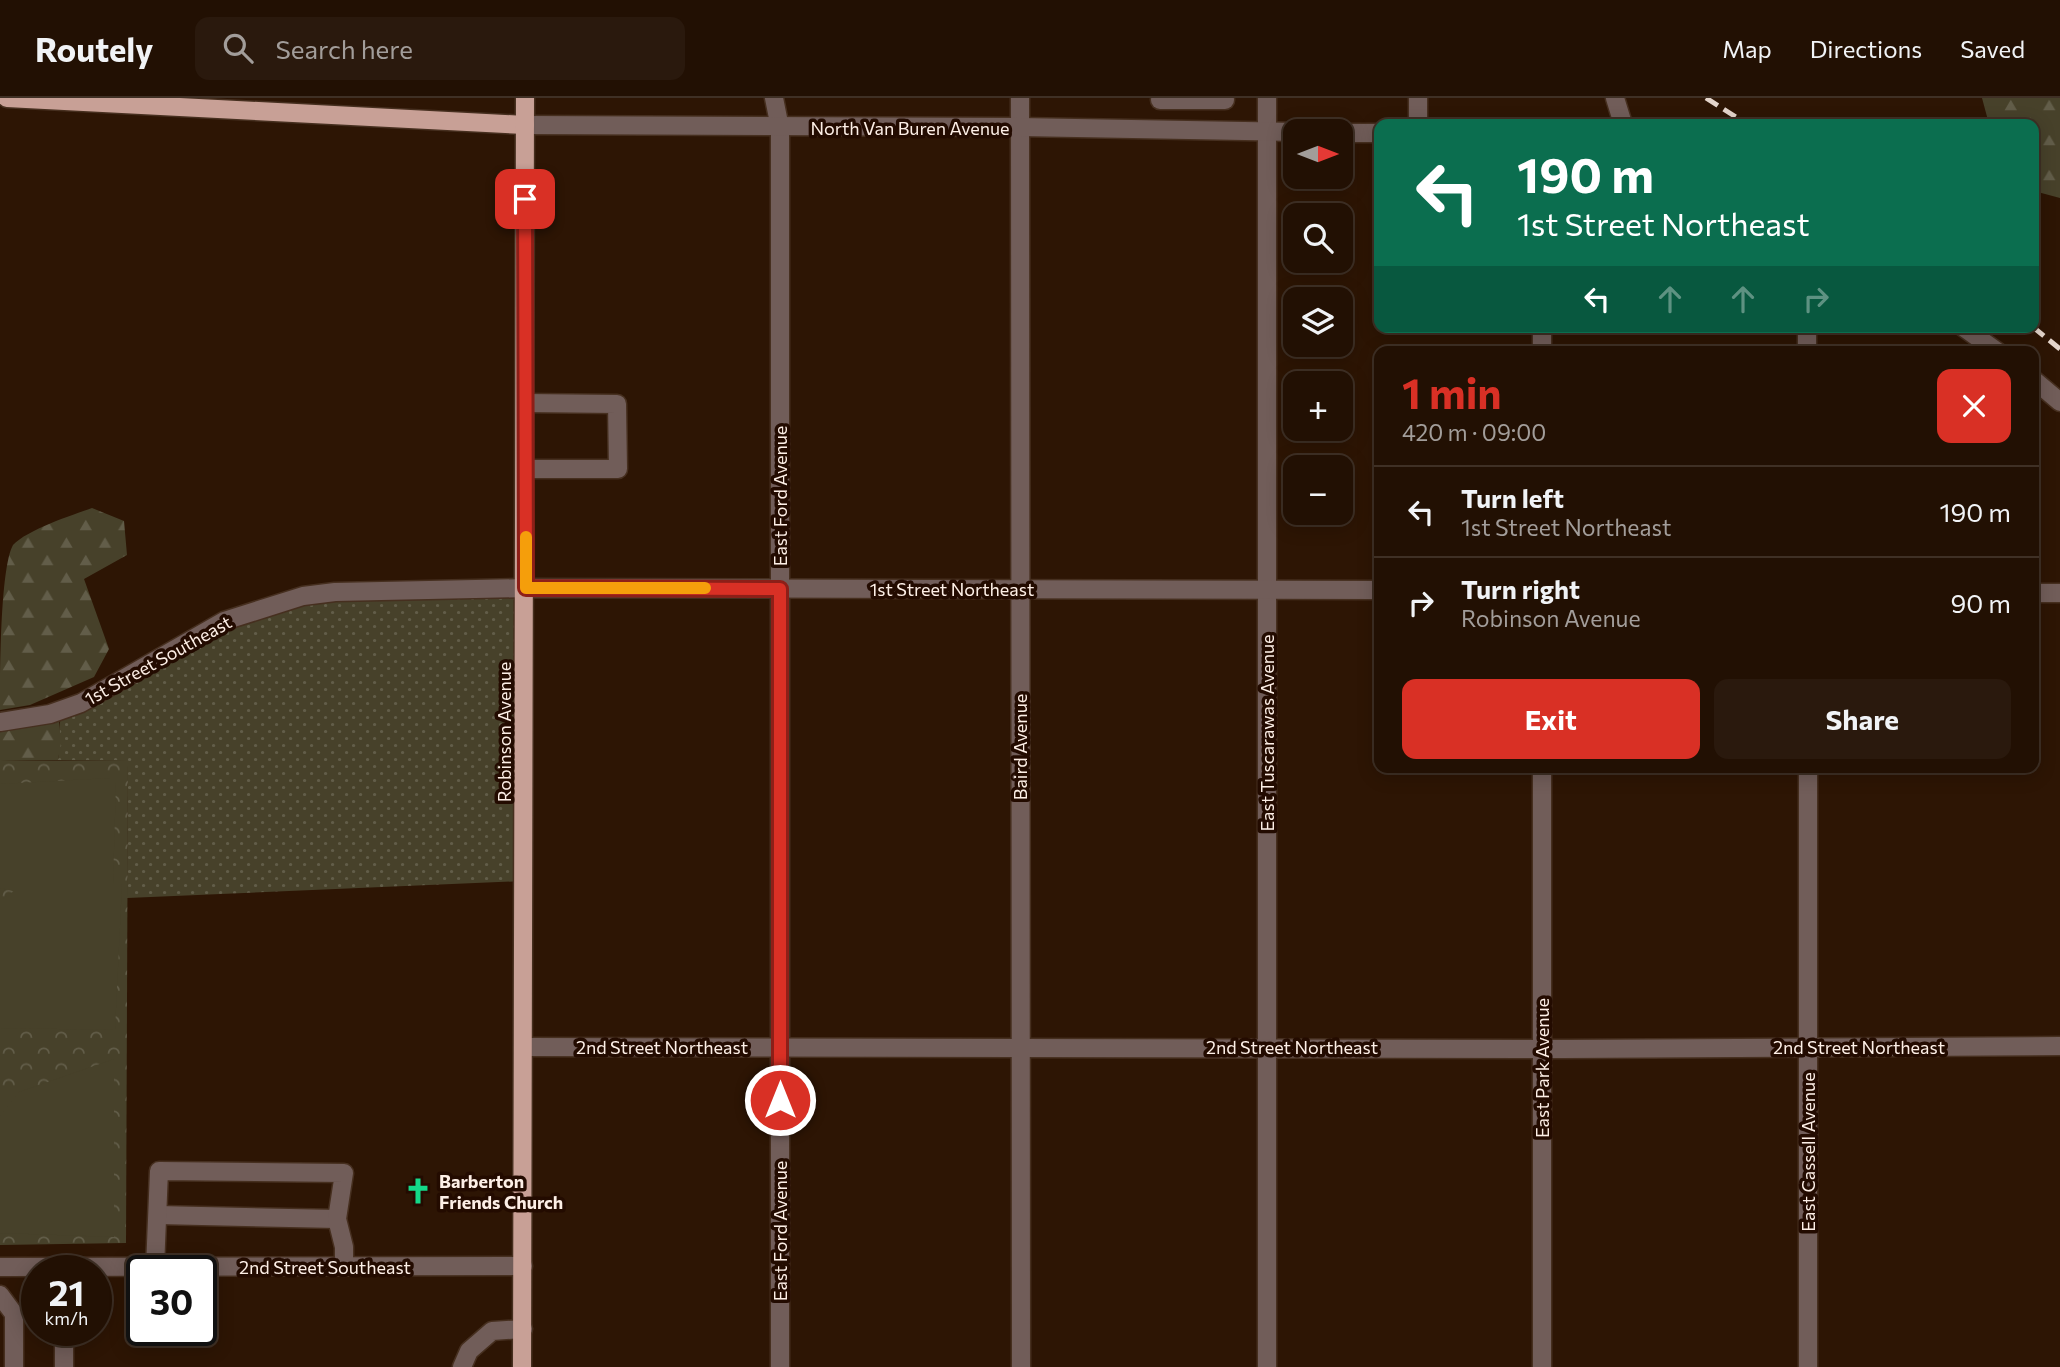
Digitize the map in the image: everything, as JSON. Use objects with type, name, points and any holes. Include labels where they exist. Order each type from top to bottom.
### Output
[{"type":"main road","points":[[6,98],[126,101],[525,125]]},
{"type":"main road","name":"Robinson Avenue","points":[[522,1367],[526,588],[525,98]]},
{"type":"street","name":"East Ford Avenue","points":[[775,98],[780,128],[780,1367]]},
{"type":"street","name":"Baird Avenue","points":[[1020,98],[1021,1367]]},
{"type":"street","name":"East Tuscarawas Avenue","points":[[1267,98],[1267,1367]]},
{"type":"street","points":[[1418,98],[1418,119]]},
{"type":"street","points":[[1615,98],[1621,119]]},
{"type":"street","points":[[1158,129],[1160,99],[1225,99],[1224,130]]},
{"type":"street","name":"North Van Buren Avenue","points":[[525,125],[1283,131]]},
{"type":"street","points":[[1353,134],[1374,133]]},
{"type":"street","points":[[1971,333],[1990,346]]},
{"type":"street","points":[[2039,384],[2060,402]]},
{"type":"street","points":[[525,402],[617,404],[618,456],[618,469],[525,469]]},
{"type":"street","name":"1st Street Northeast","points":[[526,588],[1374,590]]},
{"type":"street","name":"1st Street Southeast","points":[[0,722],[50,714],[81,703],[110,689],[224,621],[303,596],[335,592],[526,588]]},
{"type":"street","points":[[2039,593],[2060,593]]},
{"type":"street","name":"East Park Avenue","points":[[1542,773],[1542,1367]]},
{"type":"street","name":"East Cassell Avenue","points":[[1808,773],[1808,1367]]},
{"type":"street","name":"2nd Street Northeast","points":[[524,1047],[1267,1046],[1542,1049],[2060,1046]]},
{"type":"street","points":[[156,1255],[159,1171],[344,1173],[337,1219],[344,1247],[344,1267]]},
{"type":"street","points":[[158,1215],[337,1219]]},
{"type":"street","name":"2nd Street Southeast","points":[[217,1268],[523,1266]]},
{"type":"street","name":"2nd Street Southeast","points":[[0,1267],[21,1268]]},
{"type":"street","points":[[0,1295],[14,1314],[14,1367]]},
{"type":"street","points":[[462,1367],[469,1352],[492,1331],[523,1329]]},
{"type":"street","points":[[64,1346],[64,1367]]},
{"type":"green space","points":[[1982,98],[2060,98],[2060,198],[2039,192],[2039,119],[1988,119]]},
{"type":"green space","points":[[92,508],[124,521],[127,555],[84,579],[109,649],[94,677],[30,705],[0,710],[3,598],[5,576],[13,545],[39,529]]},
{"type":"green space","points":[[526,588],[524,881],[127,898],[128,760],[58,760],[63,709],[181,645],[303,596]]},
{"type":"green space","points":[[59,720],[61,743],[58,760],[0,761],[0,732]]},
{"type":"green space","points":[[128,760],[126,1243],[0,1245],[0,761]]},
{"type":"green space","points":[[110,778],[116,782],[113,884],[122,884],[115,1030],[0,1028],[0,901],[14,891],[0,888],[0,784]]},
{"type":"green space","points":[[114,1059],[114,1237],[0,1233],[0,1116],[19,1092]]},
{"type":"railway","points":[[1706,98],[1739,119]]},
{"type":"railway","points":[[2039,332],[2060,349]]},
{"type":"slow traffic","points":[[526,537],[526,588],[705,588]]},
{"type":"place","name":"Barberton Friends Church","points":[[418,1191]]},
{"type":"route","points":[[525,199],[526,588],[780,589],[780,1100]]}]
